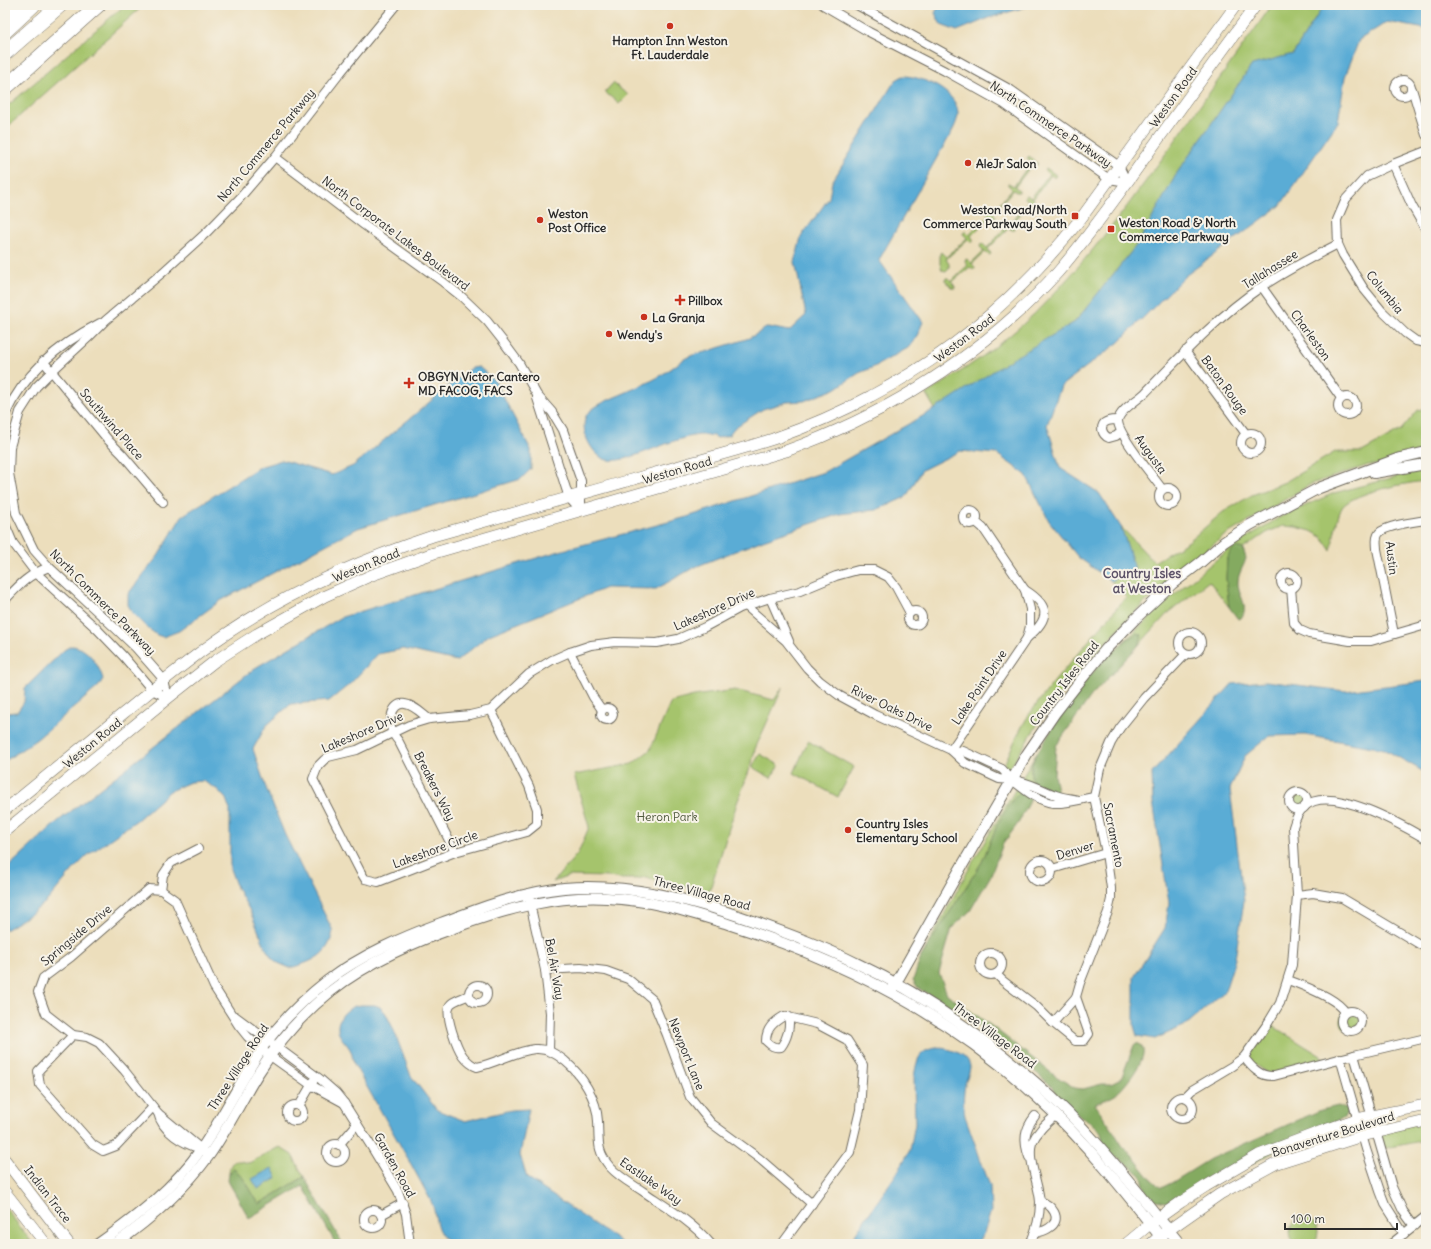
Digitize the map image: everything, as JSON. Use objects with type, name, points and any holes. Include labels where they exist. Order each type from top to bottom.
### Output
[{"type":"highway","points":[[5,12],[14,5]]},
{"type":"highway","points":[[5,31],[33,5]]},
{"type":"highway","points":[[5,53],[60,5]]},
{"type":"highway","points":[[5,88],[98,5]]},
{"type":"main road","name":"Weston Road","points":[[5,810],[164,680],[208,647],[241,624],[280,601],[336,573],[387,552],[433,536],[772,439],[838,413],[892,385],[952,346],[1010,297],[1062,242],[1236,5]]},
{"type":"main road","name":"Weston Road","points":[[5,831],[168,698],[236,647],[282,619],[325,596],[372,575],[419,558],[786,451],[819,439],[852,424],[905,396],[934,378],[972,350],[1024,306],[1081,245],[1256,5]]},
{"type":"main road","name":"Bonaventure Boulevard","points":[[1126,1244],[1154,1221],[1206,1186],[1259,1155],[1357,1119],[1426,1105]]},
{"type":"main road","name":"Bonaventure Boulevard","points":[[1150,1244],[1165,1236],[1220,1194],[1277,1163],[1362,1136],[1426,1121]]},
{"type":"main road","name":"Indian Trace","points":[[5,1160],[69,1244]]},
{"type":"main road","points":[[5,1192],[46,1244]]},
{"type":"street","name":"North Commerce Parkway","points":[[168,698],[164,680],[136,648],[49,567],[34,550],[16,513],[7,473],[10,447],[20,412],[36,387],[52,371],[106,320],[162,273],[207,232],[239,199],[275,157],[342,70],[396,5]]},
{"type":"street","name":"North Commerce Parkway","points":[[824,5],[869,32],[945,71],[1004,104],[1109,179],[1127,182]]},
{"type":"street","name":"North Commerce Parkway","points":[[857,5],[1011,90],[1118,166],[1127,182]]},
{"type":"street","points":[[1412,89],[1426,136]]},
{"type":"street","points":[[1338,244],[1337,220],[1346,199],[1367,176],[1426,151]]},
{"type":"street","name":"North Corporate Lakes Boulevard","points":[[275,157],[462,297],[502,340],[519,363],[537,395],[552,412],[563,430],[581,481],[581,511]]},
{"type":"street","points":[[1393,164],[1412,206],[1426,230]]},
{"type":"street","name":"Tallahassee","points":[[1121,432],[1116,436],[1109,438],[1103,435],[1102,431],[1105,422],[1118,420],[1123,412],[1143,395],[1185,350],[1212,326],[1262,287],[1338,244]]},
{"type":"street","name":"Columbia","points":[[1338,244],[1364,289],[1382,311],[1416,341],[1426,343]]},
{"type":"street","name":"Charleston","points":[[1262,287],[1341,398]]},
{"type":"street","name":"North Commerce Parkway","points":[[5,415],[25,381],[43,361],[74,337],[106,320]]},
{"type":"street","name":"Baton Rouge","points":[[1185,350],[1246,434]]},
{"type":"street","name":"Southwind Place","points":[[43,361],[109,441],[163,502]]},
{"type":"street","name":"North Corporate Lakes Boulevard","points":[[537,395],[544,423],[555,452],[569,498],[581,511]]},
{"type":"street","points":[[1118,420],[1121,432]]},
{"type":"street","name":"Augusta","points":[[1121,432],[1162,489]]},
{"type":"street","name":"Country Isles Road","points":[[893,987],[1012,780],[1055,713],[1106,649],[1172,584],[1224,542],[1250,525],[1319,488],[1400,458],[1426,452]]},
{"type":"street","name":"Country Isles Road","points":[[1348,478],[1426,464]]},
{"type":"street","name":"Austin","points":[[1394,634],[1376,539],[1379,533],[1395,526],[1426,520]]},
{"type":"street","name":"Lake Point Drive","points":[[976,522],[984,528],[1025,590],[1030,609],[1030,626],[1027,638]]},
{"type":"street","name":"North Commerce Parkway","points":[[5,524],[13,543],[35,572],[97,629],[123,656],[152,690],[168,698]]},
{"type":"street","points":[[5,600],[24,580],[35,572],[49,567]]},
{"type":"street","name":"Lakeshore Drive","points":[[318,766],[328,757],[357,750],[409,725],[429,719],[470,715],[491,710],[529,674],[552,660],[570,652],[591,645],[615,642],[657,643],[678,639],[746,606],[770,598],[800,591],[836,576],[858,570],[874,570],[888,577],[896,587],[910,613]]},
{"type":"street","points":[[1291,588],[1294,623],[1297,628],[1304,632],[1350,641],[1370,641],[1426,625]]},
{"type":"street","name":"Lake Point Drive","points":[[951,750],[1027,638],[1044,619],[1044,607],[1039,600],[1025,590]]},
{"type":"street","name":"River Oaks Drive","points":[[770,598],[793,649]]},
{"type":"street","name":"River Oaks Drive","points":[[746,606],[779,634],[793,649],[807,668],[820,681],[840,696],[875,715],[951,750],[965,763],[999,779],[1020,780],[1058,796],[1078,800],[1094,797]]},
{"type":"street","points":[[570,652],[593,697],[602,710]]},
{"type":"street","name":"Sacramento","points":[[1053,1023],[1076,997],[1108,912],[1111,899],[1106,853],[1094,797],[1100,769],[1114,738],[1144,698],[1186,654]]},
{"type":"street","points":[[392,732],[390,722],[392,714],[397,706],[401,704],[406,704],[418,710],[429,719]]},
{"type":"street","name":"Lakeshore Circle","points":[[318,766],[313,779],[360,871],[365,879],[378,882],[455,852],[527,832],[537,824],[537,809],[529,786],[491,710]]},
{"type":"street","name":"Breakers Way","points":[[392,732],[399,742],[455,852]]},
{"type":"street","points":[[1185,1097],[1192,1090],[1244,1057],[1280,1003],[1292,965],[1297,895],[1293,827],[1295,819],[1305,806],[1317,801],[1343,802],[1386,817],[1426,839]]},
{"type":"street","points":[[198,849],[172,863],[163,875],[161,890],[175,900],[214,986],[239,1026],[247,1036],[270,1056]]},
{"type":"street","name":"Denver","points":[[1052,869],[1106,853]]},
{"type":"street","name":"Three Village Road","points":[[115,1244],[131,1233],[172,1199],[186,1183],[268,1041],[302,1003],[326,982],[351,965],[385,946],[426,928],[495,903],[528,894],[564,888],[602,887],[641,890],[676,897],[719,910],[815,944],[859,964],[964,1038],[1035,1094],[1056,1114],[1154,1221]]},
{"type":"street","name":"Springside Drive","points":[[161,890],[149,889],[71,957],[43,978],[38,992],[46,1014],[73,1035],[87,1037],[99,1044],[124,1070],[156,1110],[161,1122],[172,1134],[189,1146],[205,1152]]},
{"type":"street","points":[[1297,895],[1313,893],[1342,898],[1426,948]]},
{"type":"street","name":"Bel Air Way","points":[[528,894],[545,970],[550,1013],[548,1050]]},
{"type":"street","name":"Three Village Road","points":[[98,1244],[147,1208],[205,1152],[226,1128],[276,1047],[309,1010],[332,990],[357,972],[390,953],[430,936],[500,911],[568,898],[640,900],[674,907],[769,937],[855,973],[893,987],[937,1008],[1003,1055],[1053,1098],[1102,1149],[1165,1236],[1180,1244]]},
{"type":"street","name":"Newport Lane","points":[[545,970],[581,968],[606,971],[628,979],[652,1000],[690,1097],[711,1123],[760,1159],[812,1204]]},
{"type":"street","points":[[996,974],[1036,1006],[1053,1023],[1075,1041],[1084,1041],[1089,1034],[1076,997]]},
{"type":"street","points":[[1288,980],[1318,993],[1338,1004],[1345,1012]]},
{"type":"street","points":[[469,995],[451,1004],[449,1008],[449,1017],[460,1052],[466,1060],[474,1066],[483,1066],[520,1052],[537,1049],[548,1050]]},
{"type":"street","points":[[233,1015],[276,1047]]},
{"type":"street","points":[[782,1244],[850,1152],[860,1110],[863,1065],[847,1040],[817,1024],[788,1016]]},
{"type":"street","points":[[73,1035],[38,1071],[40,1085],[93,1145],[103,1151],[116,1146],[156,1110]]},
{"type":"street","points":[[1244,1057],[1256,1070],[1271,1076],[1426,1038]]},
{"type":"street","name":"Garden Road","points":[[276,1047],[328,1085],[344,1103],[398,1191],[403,1203],[408,1225],[410,1244]]},
{"type":"street","name":"Eastlake Way","points":[[548,1050],[570,1065],[584,1083],[594,1102],[598,1121],[598,1145],[609,1166],[620,1176],[681,1217],[711,1244]]},
{"type":"street","points":[[1354,1055],[1392,1187],[1401,1206],[1414,1226]]},
{"type":"street","name":"Garden Road","points":[[270,1056],[311,1085],[344,1103]]},
{"type":"street","points":[[1340,1058],[1362,1136],[1385,1204],[1404,1234]]},
{"type":"street","points":[[299,1106],[317,1076]]},
{"type":"street","points":[[1030,1244],[1040,1212],[1040,1201],[1031,1154],[1038,1132],[1056,1114],[1053,1098]]},
{"type":"street","points":[[1033,1167],[1026,1146],[1025,1135],[1029,1124],[1035,1116]]},
{"type":"street","points":[[339,1145],[357,1124]]},
{"type":"street","points":[[1034,1234],[1050,1228],[1054,1224],[1056,1218],[1051,1207],[1040,1201]]},
{"type":"street","points":[[381,1215],[403,1203]]},
{"type":"street","points":[[1391,1244],[1426,1216]]},
{"type":"green space","points":[[125,5],[144,5],[5,129],[5,108]]},
{"type":"green space","points":[[1272,5],[1324,5],[1293,54],[1252,65],[1177,173],[1139,242],[1075,322],[935,409],[926,394],[954,376],[1009,336],[1035,313],[1074,272],[1144,184]]},
{"type":"green space","points":[[613,83],[628,95],[619,104],[605,92]]},
{"type":"green space","points":[[1029,156],[1038,164],[1036,165],[1033,163],[1015,187],[1019,190],[1019,192],[1013,190],[993,213],[996,218],[994,219],[991,216],[971,236],[973,242],[968,239],[946,259],[949,264],[949,268],[946,271],[942,270],[940,264],[940,253],[941,252],[946,257],[967,238],[963,232],[966,232],[969,235],[989,215],[986,209],[992,212],[1012,189],[1008,183],[1014,186],[1031,162],[1027,158]]},
{"type":"green space","points":[[1046,168],[1056,176],[1054,178],[1051,175],[1033,199],[1036,204],[1034,205],[1031,202],[1011,225],[1014,230],[1009,228],[988,249],[991,254],[989,255],[985,252],[972,264],[975,269],[970,267],[952,282],[955,288],[952,288],[945,280],[946,278],[951,281],[968,265],[965,260],[967,259],[971,263],[984,251],[980,247],[981,244],[987,248],[1007,226],[1004,223],[1004,220],[1010,224],[1029,201],[1025,198],[1025,196],[1027,195],[1031,198],[1049,174],[1045,171]]},
{"type":"green space","points":[[1426,408],[1426,464],[1369,465],[1311,484],[1224,536],[1172,577],[1132,615],[1090,659],[1040,721],[1006,774],[1002,769],[1017,735],[1028,716],[1063,670],[1126,597],[1111,581],[1135,569],[1121,527],[1154,562],[1189,541],[1223,512],[1252,495],[1285,482],[1335,452],[1362,452],[1401,430],[1418,410]]},
{"type":"green space","points":[[1426,471],[1426,481],[1394,486],[1370,492],[1349,501],[1343,506],[1337,521],[1331,551],[1322,537],[1311,531],[1296,527],[1283,526],[1268,532],[1243,549],[1236,547],[1227,561],[1226,578],[1229,607],[1209,581],[1166,615],[1138,646],[1141,639],[1137,633],[1122,643],[1184,586],[1233,546],[1280,517],[1334,493],[1414,472]]},
{"type":"green space","points":[[1236,547],[1243,549],[1246,558],[1238,582],[1244,610],[1241,618],[1238,619],[1229,607],[1226,578],[1227,561],[1230,552]]},
{"type":"green space","points":[[1137,633],[1142,635],[1138,646],[1091,696],[1056,746],[1054,775],[1058,796],[1043,789],[1031,778],[1032,765],[1035,756],[1056,722],[1093,672],[1121,644]]},
{"type":"green space","name":"Heron Park","points":[[783,687],[755,749],[752,763],[737,803],[708,896],[686,887],[677,888],[647,877],[620,879],[609,877],[569,876],[553,882],[578,853],[589,827],[574,775],[632,764],[650,750],[671,702],[694,696],[735,690],[774,700]]},
{"type":"green space","points":[[808,741],[854,767],[838,797],[794,773]]},
{"type":"green space","points":[[760,754],[779,765],[771,778],[752,767]]},
{"type":"green space","points":[[1035,756],[1031,766],[1031,777],[1034,784],[1062,800],[1052,803],[1030,794],[998,823],[982,862],[921,957],[971,865]]},
{"type":"green space","points":[[1298,791],[1304,794],[1307,800],[1304,806],[1298,809],[1292,806],[1289,800],[1292,794]]},
{"type":"green space","points":[[1022,792],[1030,794],[1030,801],[1019,822],[1003,844],[990,877],[970,911],[952,928],[939,973],[947,994],[993,1027],[1054,1075],[1075,1088],[1083,1089],[1102,1084],[1111,1084],[1119,1080],[1123,1074],[1134,1045],[1136,1043],[1139,1044],[1143,1049],[1143,1054],[1134,1074],[1124,1087],[1115,1095],[1095,1104],[1122,1145],[1150,1178],[1161,1188],[1210,1159],[1321,1110],[1338,1106],[1346,1109],[1347,1113],[1344,1117],[1176,1201],[1166,1202],[1151,1199],[1147,1195],[1141,1175],[1119,1158],[1112,1156],[1104,1146],[1101,1133],[1086,1119],[1074,1113],[1058,1100],[1053,1086],[1005,1045],[978,1025],[918,988],[913,980],[921,957],[982,862],[998,823],[1015,796]]},
{"type":"green space","points":[[1347,1011],[1355,1011],[1361,1017],[1361,1025],[1355,1031],[1347,1031],[1341,1025],[1341,1017]]},
{"type":"green space","points":[[1268,1023],[1329,1061],[1271,1076],[1244,1057]]},
{"type":"green space","points":[[1426,1121],[1426,1140],[1381,1149],[1376,1133]]},
{"type":"green space","points":[[279,1147],[292,1155],[304,1177],[259,1204],[241,1175],[233,1169],[229,1174],[231,1165],[235,1161],[249,1163]]},
{"type":"green space","points":[[233,1169],[244,1179],[259,1204],[304,1177],[343,1244],[336,1244],[303,1186],[249,1218],[228,1181],[229,1174]]},
{"type":"green space","points":[[5,1207],[33,1244],[5,1244]]},
{"type":"green space","points":[[1304,1218],[1314,1222],[1318,1232],[1314,1242],[1304,1246],[1294,1242],[1290,1232],[1294,1222]]},
{"type":"water","points":[[939,5],[1032,5],[989,18],[957,31],[941,25],[935,13]]},
{"type":"water","points":[[1324,5],[1426,5],[1426,29],[1387,22],[1359,40],[1345,77],[1338,122],[1280,206],[1185,276],[1119,342],[1061,386],[1047,425],[1060,468],[1099,493],[1121,527],[1135,569],[1111,581],[1078,557],[1049,521],[1026,475],[997,454],[960,451],[922,470],[906,497],[876,510],[840,514],[763,540],[695,567],[656,589],[606,588],[489,635],[457,661],[403,649],[378,654],[350,684],[329,701],[291,704],[266,726],[253,749],[266,788],[285,835],[333,931],[328,946],[318,957],[290,968],[278,963],[266,949],[250,911],[237,888],[230,869],[230,810],[226,799],[218,790],[203,781],[190,782],[170,791],[137,820],[88,855],[73,870],[47,901],[31,914],[5,930],[5,870],[57,822],[255,668],[342,617],[563,550],[687,517],[824,472],[935,409],[1012,359],[1075,322],[1139,242],[1177,173],[1252,65],[1293,54]]},
{"type":"water","points":[[903,76],[920,79],[938,87],[952,99],[957,107],[958,115],[950,135],[879,260],[923,322],[916,338],[908,348],[874,367],[859,373],[835,389],[804,401],[787,402],[763,409],[734,428],[729,435],[718,438],[706,435],[691,436],[625,459],[612,461],[602,458],[589,444],[586,437],[584,424],[585,418],[592,409],[608,400],[653,380],[689,357],[749,338],[768,327],[789,331],[806,315],[795,262],[801,237],[829,198],[832,182],[891,87],[896,80]]},
{"type":"water","points":[[479,367],[495,381],[531,450],[531,469],[521,479],[358,528],[220,601],[179,631],[163,637],[157,635],[145,626],[133,614],[128,605],[128,594],[158,556],[182,516],[259,467],[282,460],[332,475],[353,466],[463,374],[471,368]]},
{"type":"water","points":[[71,646],[82,649],[92,657],[99,668],[103,679],[98,687],[37,739],[5,761],[5,713],[17,712],[24,702],[25,688],[64,650]]},
{"type":"water","points":[[1266,681],[1345,691],[1426,681],[1426,773],[1384,749],[1305,735],[1269,736],[1245,756],[1230,789],[1244,901],[1235,959],[1225,991],[1186,1025],[1155,1039],[1137,1036],[1134,1026],[1134,977],[1165,928],[1169,903],[1153,802],[1152,773],[1232,684]]},
{"type":"water","points":[[359,1005],[375,1005],[380,1007],[385,1012],[393,1028],[411,1076],[437,1110],[465,1121],[511,1110],[529,1109],[520,1155],[527,1178],[623,1244],[451,1244],[438,1228],[433,1205],[430,1199],[355,1066],[352,1053],[338,1031],[340,1019],[350,1008]]},
{"type":"water","points":[[937,1048],[957,1052],[969,1062],[970,1067],[964,1089],[964,1112],[990,1186],[991,1211],[984,1233],[976,1244],[848,1244],[897,1173],[910,1150],[915,1124],[914,1077],[916,1066],[922,1054],[931,1049]]},
{"type":"water","points":[[272,1168],[277,1178],[258,1189],[252,1179]]},
{"type":"place","name":"Hampton Inn Weston Ft. Lauderdale","points":[[670,26]]},
{"type":"place","name":"AleJr Salon","points":[[968,163]]},
{"type":"place","name":"Weston Road/North Commerce Parkway South","points":[[1075,216]]},
{"type":"place","name":"Weston Post Office","points":[[540,220]]},
{"type":"place","name":"Weston Road & North Commerce Parkway","points":[[1111,229]]},
{"type":"place","name":"Pillbox","points":[[680,300]]},
{"type":"place","name":"La Granja","points":[[644,317]]},
{"type":"place","name":"Wendy's","points":[[609,334]]},
{"type":"place","name":"OBGYN Victor Cantero MD FACOG, FACS","points":[[409,383]]},
{"type":"place","name":"Country Isles Elementary School","points":[[848,830]]},
{"type":"district","name":"Country Isles at Weston","points":[[1142,580]]}]
